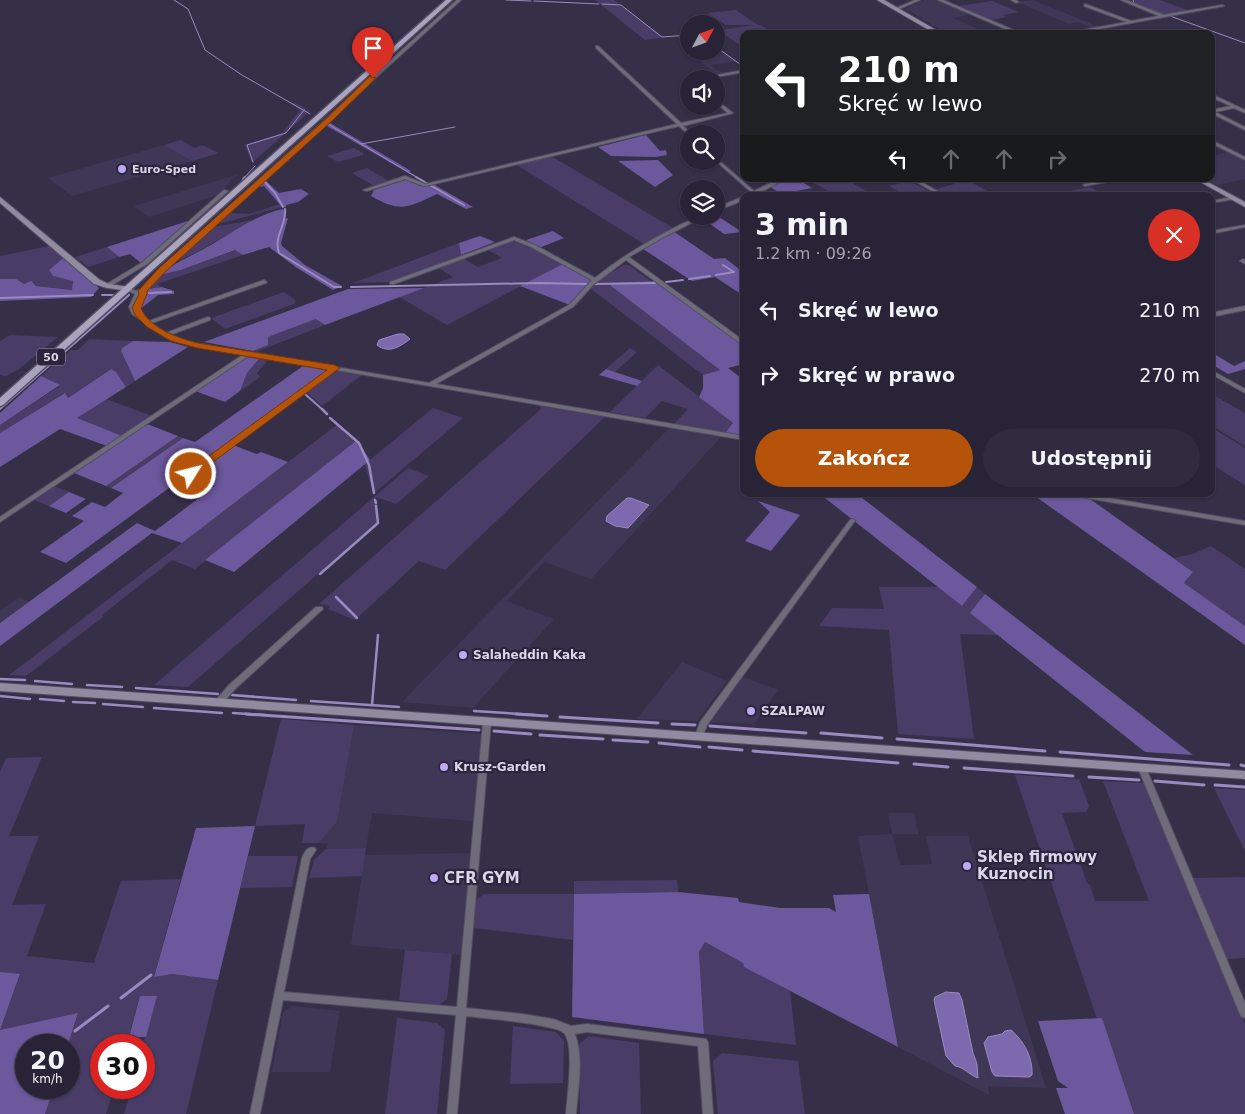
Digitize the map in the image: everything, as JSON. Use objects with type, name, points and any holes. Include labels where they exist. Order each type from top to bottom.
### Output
[{"type":"main road","name":"50","points":[[0,403],[134,290],[449,0]]},
{"type":"street","points":[[134,290],[162,270],[460,0]]},
{"type":"street","points":[[880,0],[933,30]]},
{"type":"street","points":[[896,9],[918,0]]},
{"type":"street","points":[[940,0],[1011,30]]},
{"type":"street","points":[[1123,0],[1163,16]]},
{"type":"street","points":[[1085,4],[1130,22]]},
{"type":"street","points":[[1085,30],[1222,6]]},
{"type":"street","points":[[597,47],[680,124]]},
{"type":"street","points":[[725,74],[740,72]]},
{"type":"street","points":[[1215,97],[1245,112]]},
{"type":"street","points":[[1215,110],[1234,107]]},
{"type":"street","points":[[725,108],[731,113],[725,114]]},
{"type":"street","points":[[1215,113],[1245,129]]},
{"type":"street","points":[[366,190],[405,177],[425,185],[722,115]]},
{"type":"street","points":[[1215,143],[1245,159]]},
{"type":"street","points":[[725,167],[740,180]]},
{"type":"street","points":[[742,182],[753,192]]},
{"type":"street","points":[[756,192],[776,182]]},
{"type":"street","points":[[918,182],[937,192]]},
{"type":"street","points":[[1085,186],[1104,182]]},
{"type":"street","points":[[1204,182],[1245,205]]},
{"type":"street","points":[[109,285],[145,263],[226,192]]},
{"type":"street","points":[[1215,201],[1233,198]]},
{"type":"street","points":[[0,199],[98,283],[134,290],[143,294],[136,308],[145,321],[165,335],[188,344],[740,437]]},
{"type":"street","points":[[725,206],[740,199]]},
{"type":"street","points":[[431,384],[571,306],[595,280],[666,234],[684,225]]},
{"type":"street","points":[[1215,232],[1245,226]]},
{"type":"street","points":[[392,282],[514,238],[533,246],[595,280]]},
{"type":"street","points":[[627,258],[740,341]]},
{"type":"street","points":[[145,321],[264,282]]},
{"type":"street","points":[[1215,314],[1245,308]]},
{"type":"street","points":[[165,335],[208,319]]},
{"type":"street","points":[[0,520],[248,354]]},
{"type":"street","points":[[191,474],[335,368]]},
{"type":"street","points":[[1215,374],[1245,391]]},
{"type":"street","points":[[1093,497],[1245,523]]},
{"type":"street","points":[[699,736],[703,724],[852,521]]},
{"type":"street","points":[[219,702],[232,687],[319,609]]},
{"type":"street","points":[[0,687],[1245,775]]},
{"type":"street","points":[[452,1114],[487,722]]},
{"type":"street","points":[[1142,768],[1245,1014]]},
{"type":"street","points":[[255,1114],[306,858],[312,850]]},
{"type":"street","points":[[279,996],[460,1011],[549,1022],[566,1027],[575,1047],[571,1114]]},
{"type":"street","points":[[569,1031],[587,1028],[703,1042],[708,1114]]},
{"type":"shaded area","points":[[595,0],[614,0],[663,37],[645,40]]},
{"type":"shaded area","points":[[924,0],[937,0],[970,14],[953,18],[981,30],[941,30],[905,9]]},
{"type":"shaded area","points":[[1033,0],[1099,27],[1092,28],[1078,22],[1069,24],[1017,2]]},
{"type":"shaded area","points":[[1134,0],[1160,0],[1190,11],[1167,15],[1135,3]]},
{"type":"shaded area","points":[[992,1],[1019,12],[1003,15],[1006,17],[992,20],[959,6]]},
{"type":"shaded area","points":[[736,10],[769,30],[740,30],[740,45],[725,35],[725,29],[755,25],[726,25],[725,15],[710,15],[707,13]]},
{"type":"shaded area","points":[[725,53],[737,61],[711,65],[716,70],[712,70],[698,60],[725,60]]},
{"type":"shaded area","points":[[290,103],[295,103],[310,111],[252,163],[245,145],[282,133],[300,110]]},
{"type":"shaded area","points":[[330,123],[411,171],[409,172],[425,181],[327,126]]},
{"type":"shaded area","points":[[646,135],[660,151],[666,150],[667,155],[655,157],[611,156],[598,147]]},
{"type":"shaded area","points":[[181,140],[194,148],[202,145],[219,153],[192,161],[164,145]]},
{"type":"shaded area","name":"Euro-Sped","points":[[164,145],[192,161],[72,196],[48,178]]},
{"type":"shaded area","points":[[354,148],[363,153],[363,155],[338,162],[327,156]]},
{"type":"shaded area","points":[[1229,152],[1245,161],[1245,179],[1217,185],[1212,182],[1215,182],[1215,155]]},
{"type":"shaded area","points":[[551,156],[673,228],[644,244],[515,164]]},
{"type":"shaded area","points":[[658,160],[673,175],[655,187],[618,161]]},
{"type":"shaded area","points":[[367,168],[389,181],[374,186],[352,173]]},
{"type":"shaded area","points":[[239,174],[232,179],[221,194],[149,217],[134,206]]},
{"type":"shaded area","points":[[408,179],[423,185],[433,184],[473,207],[466,209],[437,194],[404,207],[390,205],[371,196],[374,190]]},
{"type":"shaded area","points":[[266,181],[279,193],[301,189],[309,194],[298,202],[282,207],[264,186],[259,187]]},
{"type":"shaded area","points":[[777,182],[802,182],[812,188],[791,192],[778,192],[769,186]]},
{"type":"shaded area","points":[[812,182],[850,182],[868,192],[830,192]]},
{"type":"shaded area","points":[[912,182],[931,192],[900,192],[889,186]]},
{"type":"shaded area","points":[[951,182],[971,182],[989,192],[938,192],[934,190],[954,184]]},
{"type":"shaded area","points":[[1090,187],[1099,192],[1065,192]]},
{"type":"shaded area","points":[[280,204],[282,207],[215,225],[231,213],[249,214]]},
{"type":"shaded area","points":[[283,209],[286,213],[284,219],[288,218],[281,243],[282,246],[305,265],[342,286],[333,290],[297,268],[269,247],[243,255],[235,250],[181,270],[160,275],[175,264],[251,221]]},
{"type":"shaded area","points":[[191,220],[141,263],[130,254],[119,257],[107,247]]},
{"type":"shaded area","points":[[253,220],[199,251],[174,263],[213,227]]},
{"type":"shaded area","points":[[725,221],[740,231],[740,232],[724,234],[712,225],[725,225]]},
{"type":"shaded area","points":[[553,231],[564,238],[539,248],[526,240]]},
{"type":"shaded area","points":[[673,231],[714,259],[725,258],[740,270],[740,293],[715,277],[692,281],[643,249]]},
{"type":"shaded area","points":[[480,236],[495,242],[461,255],[459,243]]},
{"type":"shaded area","points":[[510,240],[529,248],[533,246],[563,264],[447,325],[399,297],[453,277],[437,267],[462,258],[478,267],[502,258],[486,249]]},
{"type":"shaded area","points":[[459,243],[461,255],[389,282],[353,283]]},
{"type":"shaded area","points":[[49,246],[63,258],[49,270],[53,276],[74,281],[72,290],[24,284],[15,279],[0,279],[0,256]]},
{"type":"shaded area","points":[[107,247],[119,257],[88,267],[75,257]]},
{"type":"shaded area","points":[[236,250],[243,255],[157,284],[162,287],[148,289],[160,275],[181,270]]},
{"type":"shaded area","points":[[63,258],[99,288],[91,297],[0,301],[0,279],[16,279],[24,284],[31,281],[36,286],[72,290],[73,281],[53,276],[49,270]]},
{"type":"shaded area","points":[[563,264],[592,280],[570,305],[520,286]]},
{"type":"shaded area","points":[[624,265],[629,265],[652,282],[611,286],[720,370],[703,375],[590,288],[594,283]]},
{"type":"shaded area","points":[[657,281],[740,342],[740,365],[728,368],[740,377],[740,435],[725,433],[733,423],[699,397],[703,388],[703,375],[720,370],[611,286],[610,283]]},
{"type":"shaded area","points":[[162,287],[174,291],[174,294],[158,295],[139,310],[139,304],[148,289]]},
{"type":"shaded area","points":[[424,288],[325,325],[316,319],[268,337],[268,345],[253,351],[204,342],[348,289]]},
{"type":"shaded area","points":[[284,292],[296,301],[294,304],[225,329],[211,318]]},
{"type":"shaded area","points":[[316,319],[325,325],[256,352],[253,351],[268,345],[268,337]]},
{"type":"shaded area","points":[[404,334],[410,339],[398,347],[390,349],[381,348],[377,345],[379,340]]},
{"type":"shaded area","points":[[10,335],[58,337],[19,369],[6,376],[0,375],[0,341]]},
{"type":"shaded area","points":[[89,339],[133,341],[122,348],[121,351],[135,381],[126,387],[116,372],[110,369],[68,398],[64,393],[0,433],[0,425],[60,386],[41,376],[71,350],[78,350]]},
{"type":"shaded area","points":[[133,341],[170,342],[188,347],[135,381],[121,351],[122,348]]},
{"type":"shaded area","points":[[630,348],[637,352],[615,372],[606,369]]},
{"type":"shaded area","points":[[1215,354],[1234,366],[1245,361],[1245,369],[1228,374],[1215,366]]},
{"type":"shaded area","points":[[246,357],[259,359],[247,373],[240,391],[225,402],[195,391]]},
{"type":"shaded area","points":[[259,359],[268,360],[257,373],[260,377],[240,391],[247,373]]},
{"type":"shaded area","points":[[658,365],[733,423],[725,433],[674,424],[688,409],[662,401],[645,418],[610,412]]},
{"type":"shaded area","points":[[303,366],[330,371],[66,563],[40,552],[84,521],[72,516],[92,502],[105,507],[123,493],[111,488],[183,438],[195,442]]},
{"type":"shaded area","points":[[111,369],[116,372],[126,387],[77,418],[122,436],[107,446],[60,429],[0,467],[0,433],[65,393],[68,398]]},
{"type":"shaded area","points":[[606,369],[642,381],[637,386],[599,375]]},
{"type":"shaded area","points":[[336,371],[362,375],[322,406],[306,392]]},
{"type":"shaded area","points":[[41,376],[60,385],[0,425],[0,413]]},
{"type":"shaded area","points":[[1215,396],[1245,413],[1245,446],[1215,427]]},
{"type":"shaded area","points":[[106,399],[152,416],[122,436],[76,419]]},
{"type":"shaded area","points":[[540,406],[605,417],[445,570],[419,561],[355,620],[328,609],[330,606],[319,604],[541,409]]},
{"type":"shaded area","points":[[433,408],[463,418],[373,494],[365,464]]},
{"type":"shaded area","points":[[147,424],[178,436],[106,486],[74,473]]},
{"type":"shaded area","points":[[338,424],[357,440],[195,569],[172,560],[102,615],[103,617],[26,676],[9,675]]},
{"type":"shaded area","points":[[669,428],[721,437],[591,579],[544,562],[507,601],[554,619],[473,708],[402,702]]},
{"type":"shaded area","points":[[1215,429],[1245,448],[1245,485],[1215,466]]},
{"type":"shaded area","points":[[178,436],[183,438],[111,488],[106,486]]},
{"type":"shaded area","points":[[357,440],[370,460],[234,572],[205,560]]},
{"type":"shaded area","points":[[233,445],[257,454],[261,452],[288,462],[182,543],[152,533],[0,646],[0,623],[137,523],[155,531],[215,486],[191,476]]},
{"type":"shaded area","points":[[408,468],[429,476],[396,504],[376,497],[380,520],[188,687],[154,685]]},
{"type":"shaded area","points":[[54,486],[69,492],[49,506],[34,500]]},
{"type":"shaded area","points":[[69,492],[86,499],[66,513],[49,506]]},
{"type":"shaded area","points":[[824,497],[861,497],[977,587],[962,606]]},
{"type":"shaded area","points":[[1036,497],[1077,497],[1090,499],[1193,572],[1184,583],[1245,626],[1245,645]]},
{"type":"shaded area","points":[[627,498],[649,505],[628,528],[615,526],[606,521],[607,516]]},
{"type":"shaded area","points":[[758,501],[800,515],[771,551],[745,541],[770,512]]},
{"type":"shaded area","points":[[1211,546],[1245,569],[1245,626],[1184,583],[1193,572],[1174,558],[1193,554]]},
{"type":"shaded area","points":[[879,587],[938,587],[962,606],[977,587],[985,594],[971,613],[998,635],[960,634],[974,739],[898,734],[889,630],[819,626],[832,608],[884,609]]},
{"type":"shaded area","points":[[985,594],[1193,755],[1145,752],[970,613]]},
{"type":"shaded area","points":[[19,597],[30,602],[0,623],[0,611]]},
{"type":"shaded area","points":[[682,662],[727,681],[697,721],[637,719]]},
{"type":"shaded area","points":[[743,677],[778,690],[754,724],[710,722]]},
{"type":"shaded area","points":[[281,719],[354,725],[337,822],[319,843],[302,843],[305,824],[255,826]]},
{"type":"shaded area","points":[[354,725],[481,734],[474,821],[372,813],[366,848],[326,849],[328,843],[319,843],[337,822]]},
{"type":"shaded area","points":[[42,757],[9,836],[39,836],[12,905],[46,904],[27,956],[94,963],[121,881],[181,879],[154,976],[172,974],[218,980],[186,1114],[124,1114],[129,1099],[155,1099],[155,1034],[146,1034],[157,996],[140,996],[129,1034],[90,1034],[90,1099],[111,1099],[106,1114],[45,1114],[50,1099],[80,1099],[80,1034],[72,1034],[78,1014],[0,1030],[20,975],[0,972],[0,772],[6,758]]},
{"type":"shaded area","points":[[1015,775],[1079,779],[1089,806],[1086,812],[1062,813],[1095,901],[1149,901],[1103,781],[1144,783],[1245,1024],[1245,1114],[1134,1114],[1102,1019],[1097,1019]]},
{"type":"shaded area","points":[[1214,788],[1245,790],[1245,851]]},
{"type":"shaded area","points":[[888,813],[914,813],[919,834],[892,834]]},
{"type":"shaded area","points":[[255,826],[218,980],[172,974],[154,977],[196,828]]},
{"type":"shaded area","points":[[892,834],[900,865],[932,864],[926,836],[968,836],[1046,1088],[988,1086],[989,1095],[898,1047],[858,836]]},
{"type":"shaded area","points":[[366,848],[362,876],[309,878],[314,860],[326,849]]},
{"type":"shaded area","points":[[470,853],[462,955],[351,945],[365,855]]},
{"type":"shaded area","points":[[248,856],[298,856],[292,887],[240,888]]},
{"type":"shaded area","points":[[1245,877],[1245,958],[1227,959],[1191,878]]},
{"type":"shaded area","points":[[677,880],[678,892],[574,894],[574,881]]},
{"type":"shaded area","points":[[678,892],[738,898],[739,902],[780,908],[829,908],[836,912],[833,895],[869,894],[898,1047],[744,967],[743,963],[705,942],[699,952],[704,1034],[572,1017],[574,894]]},
{"type":"shaded area","points":[[484,894],[574,894],[573,940],[474,928],[476,900]]},
{"type":"shaded area","points":[[705,942],[743,963],[745,967],[790,991],[796,1045],[704,1034],[699,952]]},
{"type":"shaded area","points":[[405,950],[452,954],[447,999],[439,1005],[399,1000]]},
{"type":"shaded area","points":[[0,972],[20,974],[0,1030]]},
{"type":"shaded area","points":[[946,992],[959,993],[962,1000],[977,1064],[978,1078],[955,1066],[946,1056],[934,1000],[935,997]]},
{"type":"shaded area","points":[[140,996],[157,996],[147,1034],[130,1034]]},
{"type":"shaded area","points":[[293,1006],[340,1011],[330,1072],[272,1072],[283,1012]]},
{"type":"shaded area","points":[[78,1013],[71,1034],[15,1034],[15,1099],[50,1099],[45,1114],[0,1114],[0,1030]]},
{"type":"shaded area","points":[[397,1018],[437,1023],[445,1030],[437,1114],[385,1114]]},
{"type":"shaded area","points":[[1102,1018],[1134,1114],[1065,1114],[1056,1088],[1068,1088],[1058,1081],[1038,1021]]},
{"type":"shaded area","points":[[513,1026],[556,1032],[564,1041],[563,1083],[510,1084]]},
{"type":"shaded area","points":[[1011,1030],[1020,1039],[1029,1056],[1032,1075],[1029,1077],[995,1076],[992,1072],[984,1043],[988,1037]]},
{"type":"shaded area","points":[[589,1036],[639,1043],[641,1114],[580,1114],[579,1044]]},
{"type":"shaded area","points":[[722,1053],[798,1061],[805,1114],[718,1114],[713,1061]]},
{"type":"waterway","points":[[174,0],[188,9],[205,50],[242,75],[304,110]]},
{"type":"waterway","points":[[506,0],[531,1]]},
{"type":"waterway","points":[[1133,0],[1134,3],[1165,15]]},
{"type":"waterway","points":[[534,1],[599,4]]},
{"type":"waterway","points":[[602,4],[621,5],[662,37],[680,36]]},
{"type":"waterway","points":[[1170,16],[1209,30]]},
{"type":"waterway","points":[[1215,32],[1245,43]]},
{"type":"waterway","points":[[725,53],[740,64]]},
{"type":"waterway","points":[[253,162],[247,145],[286,133],[304,110]]},
{"type":"waterway","points":[[304,110],[310,114]]},
{"type":"waterway","points":[[328,124],[361,144]]},
{"type":"waterway","points":[[361,144],[455,127]]},
{"type":"waterway","points":[[361,144],[418,178]]},
{"type":"waterway","points":[[244,178],[255,166]]},
{"type":"waterway","points":[[416,177],[428,184]]},
{"type":"waterway","points":[[264,181],[275,193],[283,207]]},
{"type":"waterway","points":[[430,185],[464,205]]},
{"type":"waterway","points":[[285,209],[278,241],[279,253],[334,287],[341,287]]},
{"type":"waterway","points":[[716,275],[734,272],[723,265]]},
{"type":"waterway","points":[[689,279],[710,276]]},
{"type":"waterway","points":[[666,282],[683,280]]},
{"type":"waterway","points":[[351,287],[539,283],[587,284]]},
{"type":"waterway","points":[[595,284],[655,283]]},
{"type":"waterway","points":[[149,293],[171,292]]},
{"type":"waterway","points":[[0,298],[93,295]]},
{"type":"waterway","points":[[102,295],[113,295]]},
{"type":"waterway","points":[[0,409],[129,295]]},
{"type":"waterway","points":[[306,395],[323,410]]},
{"type":"waterway","points":[[323,410],[327,414]]},
{"type":"waterway","points":[[330,418],[359,443],[369,465],[374,493]]},
{"type":"waterway","points":[[320,574],[378,523],[376,506]]},
{"type":"waterway","points":[[336,597],[357,618]]},
{"type":"waterway","points":[[372,705],[378,635]]},
{"type":"waterway","points":[[0,679],[25,680]]},
{"type":"waterway","points":[[35,681],[72,684]]},
{"type":"waterway","points":[[87,685],[122,687]]},
{"type":"waterway","points":[[136,688],[218,694]]},
{"type":"waterway","points":[[232,695],[296,700]]},
{"type":"waterway","points":[[0,696],[30,699]]},
{"type":"waterway","points":[[40,699],[64,701]]},
{"type":"waterway","points":[[311,701],[399,707]]},
{"type":"waterway","points":[[73,702],[95,703]]},
{"type":"waterway","points":[[103,704],[143,707]]},
{"type":"waterway","points":[[154,708],[222,713]]},
{"type":"waterway","points":[[474,711],[535,715]]},
{"type":"waterway","points":[[233,713],[264,715]]},
{"type":"waterway","points":[[246,714],[479,730]]},
{"type":"waterway","points":[[516,714],[547,716]]},
{"type":"waterway","points":[[560,717],[658,723]]},
{"type":"waterway","points":[[672,724],[695,725]]},
{"type":"waterway","points":[[710,726],[806,733]]},
{"type":"waterway","points":[[494,731],[531,734]]},
{"type":"waterway","points":[[821,733],[882,738]]},
{"type":"waterway","points":[[540,735],[603,739]]},
{"type":"waterway","points":[[897,739],[1045,751]]},
{"type":"waterway","points":[[613,740],[648,742]]},
{"type":"waterway","points":[[659,743],[700,747]]},
{"type":"waterway","points":[[709,747],[742,750]]},
{"type":"waterway","points":[[753,751],[898,763]]},
{"type":"waterway","points":[[1060,752],[1229,765]]},
{"type":"waterway","points":[[914,764],[948,767]]},
{"type":"waterway","points":[[1241,765],[1245,766]]},
{"type":"waterway","points":[[964,768],[1073,776]]},
{"type":"waterway","points":[[1089,777],[1139,780]]},
{"type":"waterway","points":[[1155,781],[1204,785]]},
{"type":"waterway","points":[[1215,785],[1245,787]]},
{"type":"waterway","points":[[121,998],[151,975]]},
{"type":"waterway","points":[[75,1031],[108,1006]]},
{"type":"place","name":"Euro-Sped","points":[[122,169]]},
{"type":"place","name":"Salaheddin Kaka","points":[[463,655]]},
{"type":"place","name":"SZALPAW","points":[[751,711]]},
{"type":"place","name":"Krusz-Garden","points":[[444,767]]},
{"type":"place","name":"Sklep firmowy Kuznocin","points":[[967,866]]},
{"type":"place","name":"CFR GYM","points":[[434,878]]},
{"type":"route","points":[[191,474],[335,368],[197,346],[174,339],[161,333],[138,313],[136,308],[143,294],[142,291],[156,275],[373,78]]}]
